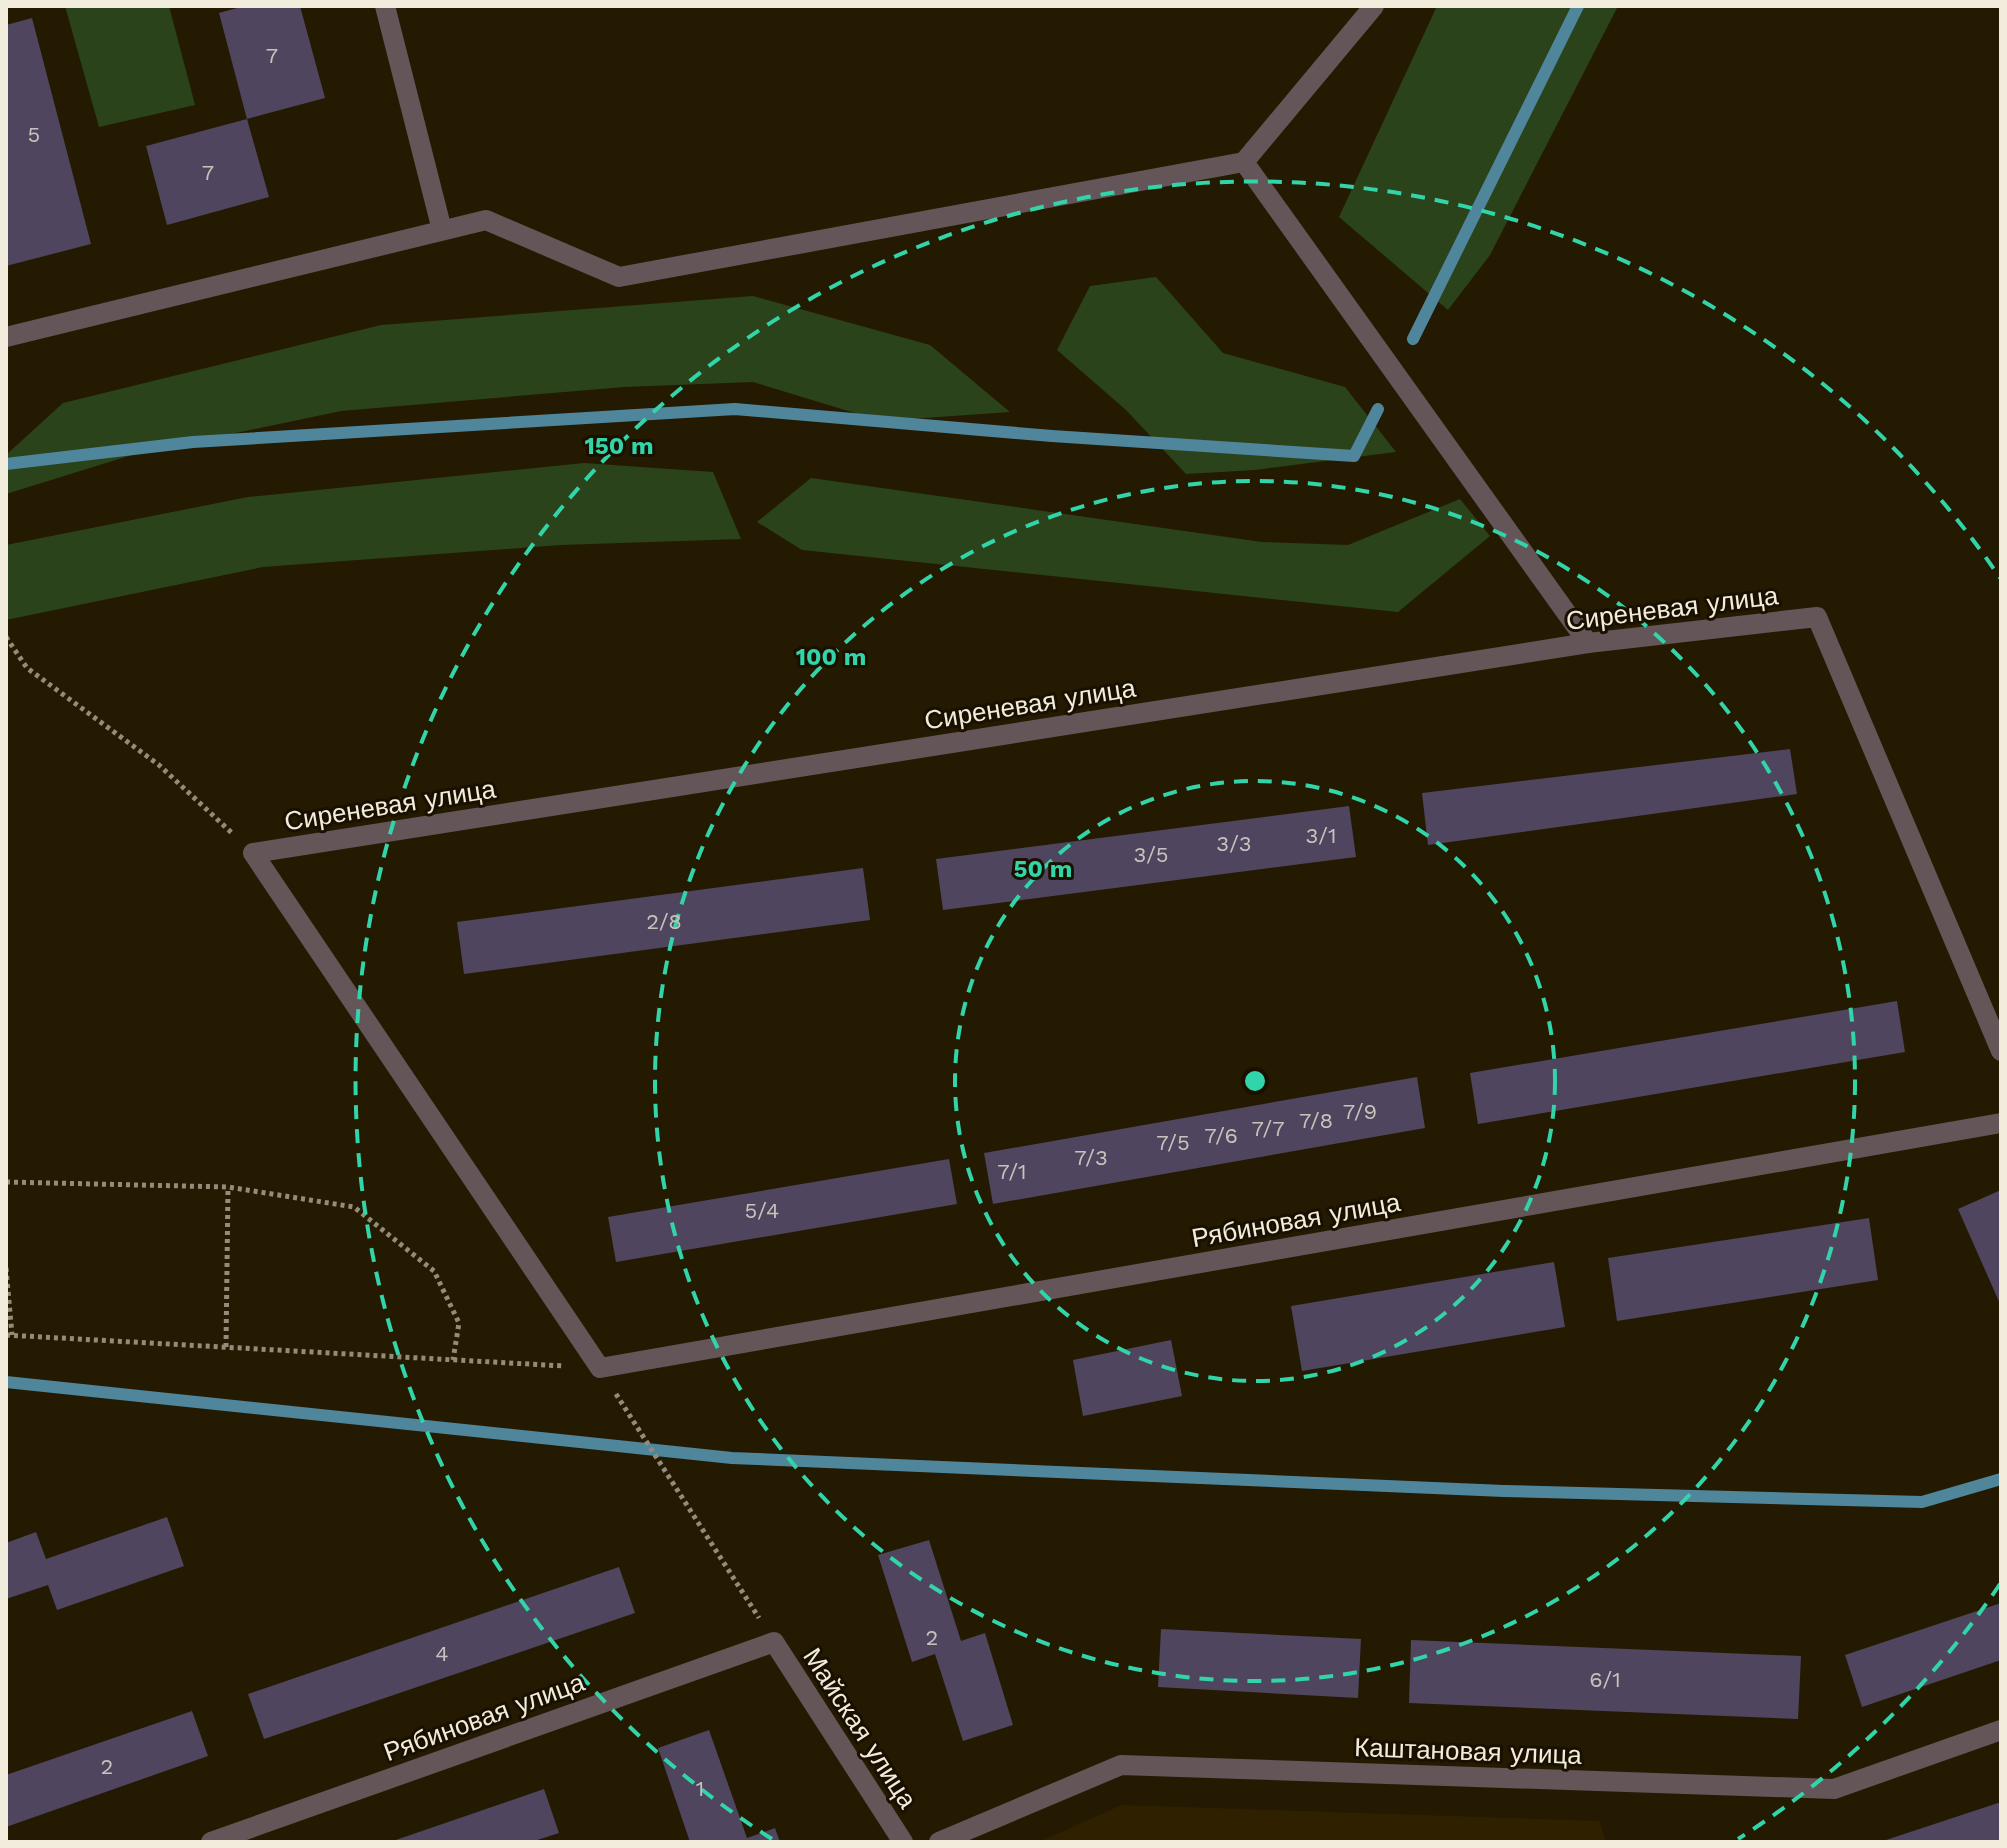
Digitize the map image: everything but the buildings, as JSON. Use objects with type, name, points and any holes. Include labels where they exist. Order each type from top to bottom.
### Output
[{"type":"street","points":[[385,6],[442,230]]},
{"type":"street","points":[[6,337],[486,220],[619,277],[1244,162],[1374,6]]},
{"type":"street","points":[[1244,162],[1588,643]]},
{"type":"street","name":"Сиреневая улица","points":[[253,853],[1588,643],[1817,617],[2001,1051]]},
{"type":"street","points":[[253,853],[600,1368]]},
{"type":"street","name":"Рябиновая улица","points":[[600,1368],[2001,1123]]},
{"type":"street","name":"Рябиновая улица","points":[[211,1842],[774,1642]]},
{"type":"street","name":"Майская улица","points":[[774,1642],[903,1842]]},
{"type":"street","name":"Каштановая улица","points":[[939,1842],[1121,1765],[1834,1789],[2001,1730]]},
{"type":"path","points":[[6,637],[27,668],[159,765],[253,853]]},
{"type":"path","points":[[6,1182],[228,1187],[354,1207],[434,1271],[459,1323],[453,1360]]},
{"type":"path","points":[[226,1347],[228,1187]]},
{"type":"path","points":[[6,1268],[9,1335],[600,1368],[774,1642]]},
{"type":"shaded area","points":[[1122,1805],[1599,1821],[1606,1842],[1039,1842]]},
{"type":"green space","points":[[65,6],[169,6],[195,105],[99,127]]},
{"type":"green space","points":[[1437,6],[1618,6],[1490,255],[1448,310],[1339,217]]},
{"type":"green space","points":[[1156,277],[1223,353],[1345,387],[1396,452],[1255,470],[1186,474],[1126,410],[1057,350],[1090,286]]},
{"type":"green space","points":[[753,296],[930,345],[1010,412],[881,421],[753,382],[624,387],[341,411],[135,454],[6,494],[6,455],[63,403],[381,325]]},
{"type":"green space","points":[[584,463],[713,472],[741,539],[561,545],[263,567],[6,620],[6,545],[248,497]]},
{"type":"green space","points":[[811,478],[1262,542],[1348,545],[1460,499],[1490,536],[1398,612],[802,550],[757,522]]},
{"type":"waterway","points":[[1413,339],[1578,6]]},
{"type":"waterway","points":[[6,464],[193,442],[735,409],[1052,436],[1354,456],[1378,409]]},
{"type":"waterway","points":[[6,1382],[732,1458],[1504,1491],[1922,1502],[2001,1479]]}]
